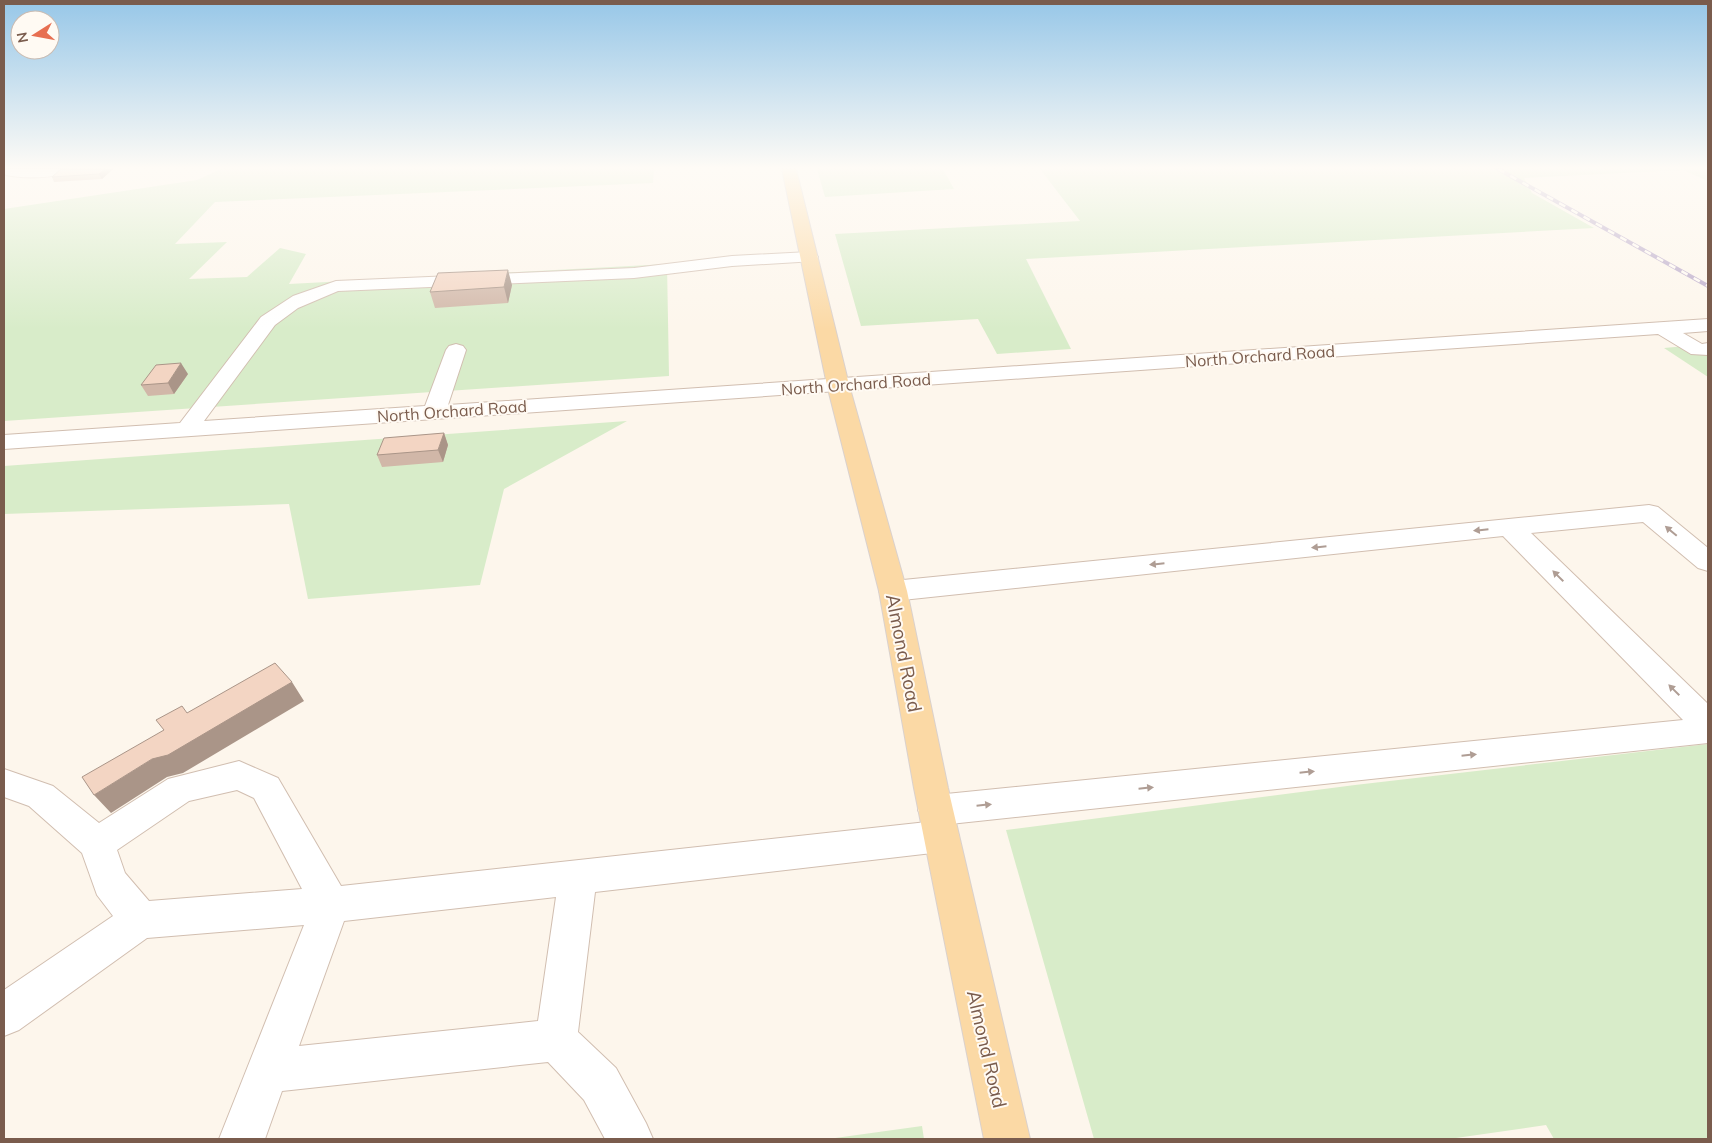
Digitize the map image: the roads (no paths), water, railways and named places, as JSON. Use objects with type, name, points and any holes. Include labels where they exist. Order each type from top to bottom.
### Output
[{"type":"main road","name":"Almond Road","points":[[801,222],[838,385],[893,591],[938,823],[1007,1139]]},
{"type":"street","points":[[187,429],[268,322],[280,309],[299,298],[336,286],[575,274],[634,273],[732,261],[809,256]]},
{"type":"street","name":"North Orchard Road","points":[[4,442],[1708,325]]},
{"type":"street","points":[[1662,328],[1698,350],[1708,349]]},
{"type":"street","points":[[434,413],[456,350]]},
{"type":"street","points":[[893,591],[1649,513],[1708,562]]},
{"type":"street","points":[[1509,527],[1708,724]]},
{"type":"street","points":[[4,1015],[140,920],[332,905],[578,876],[938,823],[1708,730]]},
{"type":"street","points":[[97,844],[180,789],[239,775],[266,788],[332,905]]},
{"type":"street","points":[[4,783],[41,796],[97,844],[110,884],[140,920]]},
{"type":"street","points":[[556,1040],[578,876]]},
{"type":"street","points":[[242,1139],[332,905]]},
{"type":"street","points":[[268,1071],[556,1040]]},
{"type":"street","points":[[556,1040],[600,1084],[630,1139]]},
{"type":"railway","points":[[1594,222],[1708,286]]}]
